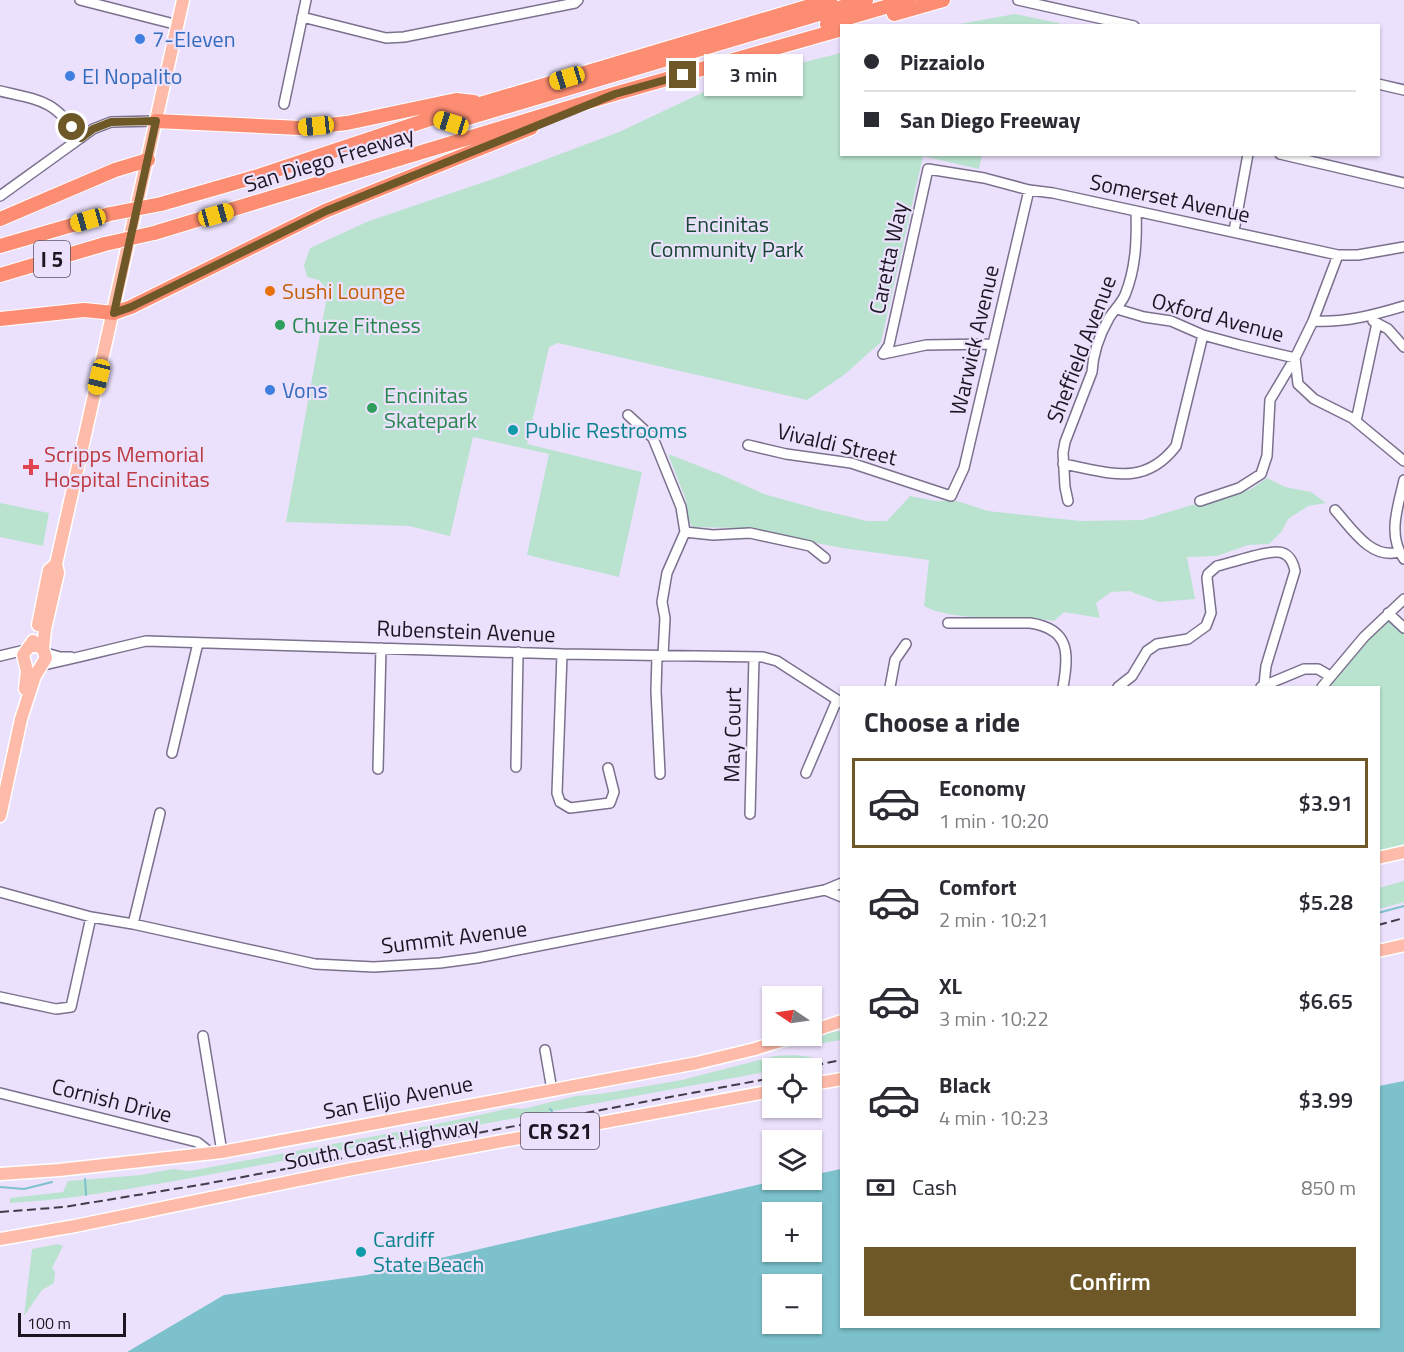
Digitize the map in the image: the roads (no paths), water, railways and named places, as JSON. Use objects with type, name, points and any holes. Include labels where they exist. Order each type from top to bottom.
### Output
[{"type":"highway","name":"San Diego Freeway","points":[[0,246],[110,214],[161,204],[255,177],[433,118],[830,0]]},
{"type":"highway","points":[[433,118],[451,123],[866,0]]},
{"type":"highway","points":[[443,147],[455,135],[909,0]]},
{"type":"highway","points":[[861,24],[943,0]]},
{"type":"highway","name":"San Diego Freeway","points":[[0,275],[105,244],[154,233],[615,94],[840,30]]},
{"type":"highway","points":[[0,319],[84,310],[114,313],[131,307],[326,211],[615,94]]},
{"type":"highway","points":[[156,121],[300,128],[348,123],[456,100],[482,103]]},
{"type":"highway","points":[[0,219],[115,170],[148,160]]},
{"type":"main road","points":[[0,816],[5,773],[35,676],[38,655],[36,632],[49,570],[56,564],[183,0]]},
{"type":"main road","points":[[25,664],[30,668],[38,655]]},
{"type":"main road","points":[[21,719],[20,711],[27,677],[25,664]]},
{"type":"main road","points":[[1380,858],[1404,852]]},
{"type":"main road","points":[[1380,951],[1404,945]]},
{"type":"main road","points":[[822,1028],[840,1022]]},
{"type":"main road","name":"San Elijo Avenue","points":[[0,1174],[58,1170],[217,1152],[697,1063],[764,1046]]},
{"type":"main road","points":[[822,1082],[840,1079]]},
{"type":"main road","name":"South Coast Highway","points":[[0,1239],[75,1226],[347,1170],[762,1093]]},
{"type":"street","points":[[80,0],[178,25]]},
{"type":"street","points":[[284,104],[306,0]]},
{"type":"street","points":[[302,17],[386,38],[416,35],[575,3],[578,0]]},
{"type":"street","points":[[1018,0],[1125,24]]},
{"type":"street","points":[[1380,84],[1404,90]]},
{"type":"street","points":[[0,91],[38,100],[52,106],[63,115],[81,138]]},
{"type":"street","points":[[0,196],[81,138],[107,123],[156,121]]},
{"type":"street","points":[[1234,231],[1248,156]]},
{"type":"street","points":[[1289,156],[1404,183]]},
{"type":"street","name":"Somerset Avenue","points":[[928,169],[984,178],[1029,190],[1234,231],[1338,255],[1358,255],[1404,247]]},
{"type":"street","name":"Caretta Way","points":[[928,169],[889,345],[883,354],[926,345],[992,344]]},
{"type":"street","name":"Warwick Avenue","points":[[951,496],[964,468],[1029,190]]},
{"type":"street","name":"Sheffield Avenue","points":[[1068,501],[1063,464],[1065,442],[1092,372],[1093,360],[1106,324],[1125,294],[1137,242],[1136,211]]},
{"type":"street","points":[[1200,501],[1228,493],[1248,484],[1261,474],[1265,464],[1269,433],[1269,400],[1295,358],[1313,321],[1338,255]]},
{"type":"street","points":[[1313,321],[1331,322],[1370,317],[1404,306]]},
{"type":"street","name":"Oxford Avenue","points":[[1117,309],[1144,317],[1171,321],[1203,335],[1295,358],[1299,384],[1314,399],[1356,421],[1404,461]]},
{"type":"street","points":[[1359,317],[1388,329],[1404,347]]},
{"type":"street","points":[[1356,421],[1377,323]]},
{"type":"street","points":[[1063,464],[1125,475],[1149,470],[1165,460],[1176,447],[1203,335]]},
{"type":"street","points":[[628,415],[653,438],[681,507],[685,532],[667,573],[662,602],[665,618],[656,691],[660,774]]},
{"type":"street","name":"Vivaldi Street","points":[[748,445],[786,454],[851,463],[951,496]]},
{"type":"street","points":[[1335,510],[1377,553],[1401,556],[1395,539],[1394,522],[1404,480]]},
{"type":"street","points":[[685,532],[750,533],[810,546],[825,558]]},
{"type":"street","points":[[1119,686],[1132,676],[1147,651],[1157,644],[1188,639],[1206,626],[1211,613],[1207,578],[1217,566],[1276,551],[1289,557],[1294,564],[1294,571],[1266,666],[1263,686]]},
{"type":"street","points":[[1323,686],[1364,637],[1404,599]]},
{"type":"street","points":[[1388,613],[1404,628]]},
{"type":"street","points":[[948,623],[1043,625],[1058,634],[1065,647],[1067,667],[1063,686]]},
{"type":"street","name":"Rubenstein Avenue","points":[[0,657],[38,655],[60,663],[146,641],[562,654],[763,657],[777,661],[839,701]]},
{"type":"street","points":[[172,753],[198,643]]},
{"type":"street","points":[[890,686],[895,660],[906,644]]},
{"type":"street","points":[[378,769],[381,648]]},
{"type":"street","points":[[516,767],[518,652]]},
{"type":"street","points":[[562,654],[557,793],[560,802],[570,808],[610,803],[614,792],[608,768]]},
{"type":"street","points":[[0,657],[25,664]]},
{"type":"street","name":"May Court","points":[[750,814],[754,657]]},
{"type":"street","points":[[1263,686],[1304,669],[1318,669],[1330,676]]},
{"type":"street","points":[[806,773],[839,701]]},
{"type":"street","points":[[133,924],[160,813]]},
{"type":"street","name":"Summit Avenue","points":[[0,892],[91,917],[133,924],[296,962],[374,967],[477,958],[825,890],[840,884]]},
{"type":"street","points":[[825,890],[840,896]]},
{"type":"street","points":[[0,997],[56,1009],[71,1007],[91,917]]},
{"type":"street","points":[[204,1036],[217,1152]]},
{"type":"street","points":[[545,1050],[552,1090]]},
{"type":"street","name":"Cornish Drive","points":[[0,1093],[197,1142],[217,1152]]},
{"type":"waterway","points":[[1380,912],[1404,906]]},
{"type":"waterway","points":[[85,1179],[86,1195]]},
{"type":"waterway","points":[[0,1187],[24,1189],[52,1182]]},
{"type":"railway","points":[[1380,924],[1404,918]]},
{"type":"railway","points":[[822,1064],[840,1060]]},
{"type":"railway","points":[[0,1212],[64,1207],[205,1184],[762,1080]]},
{"type":"place","name":"7-Eleven","points":[[140,39]]},
{"type":"place","name":"El Nopalito","points":[[70,76]]},
{"type":"place","name":"Sushi Lounge","points":[[270,291]]},
{"type":"place","name":"Chuze Fitness","points":[[280,325]]},
{"type":"place","name":"Vons","points":[[270,390]]},
{"type":"place","name":"Encinitas Skatepark","points":[[372,408]]},
{"type":"place","name":"Public Restrooms","points":[[513,430]]},
{"type":"place","name":"Scripps Memorial Hospital Encinitas","points":[[31,467]]},
{"type":"place","name":"Cardiff State Beach","points":[[361,1252]]},
{"type":"park label","name":"Encinitas Community Park","points":[[727,236]]}]
